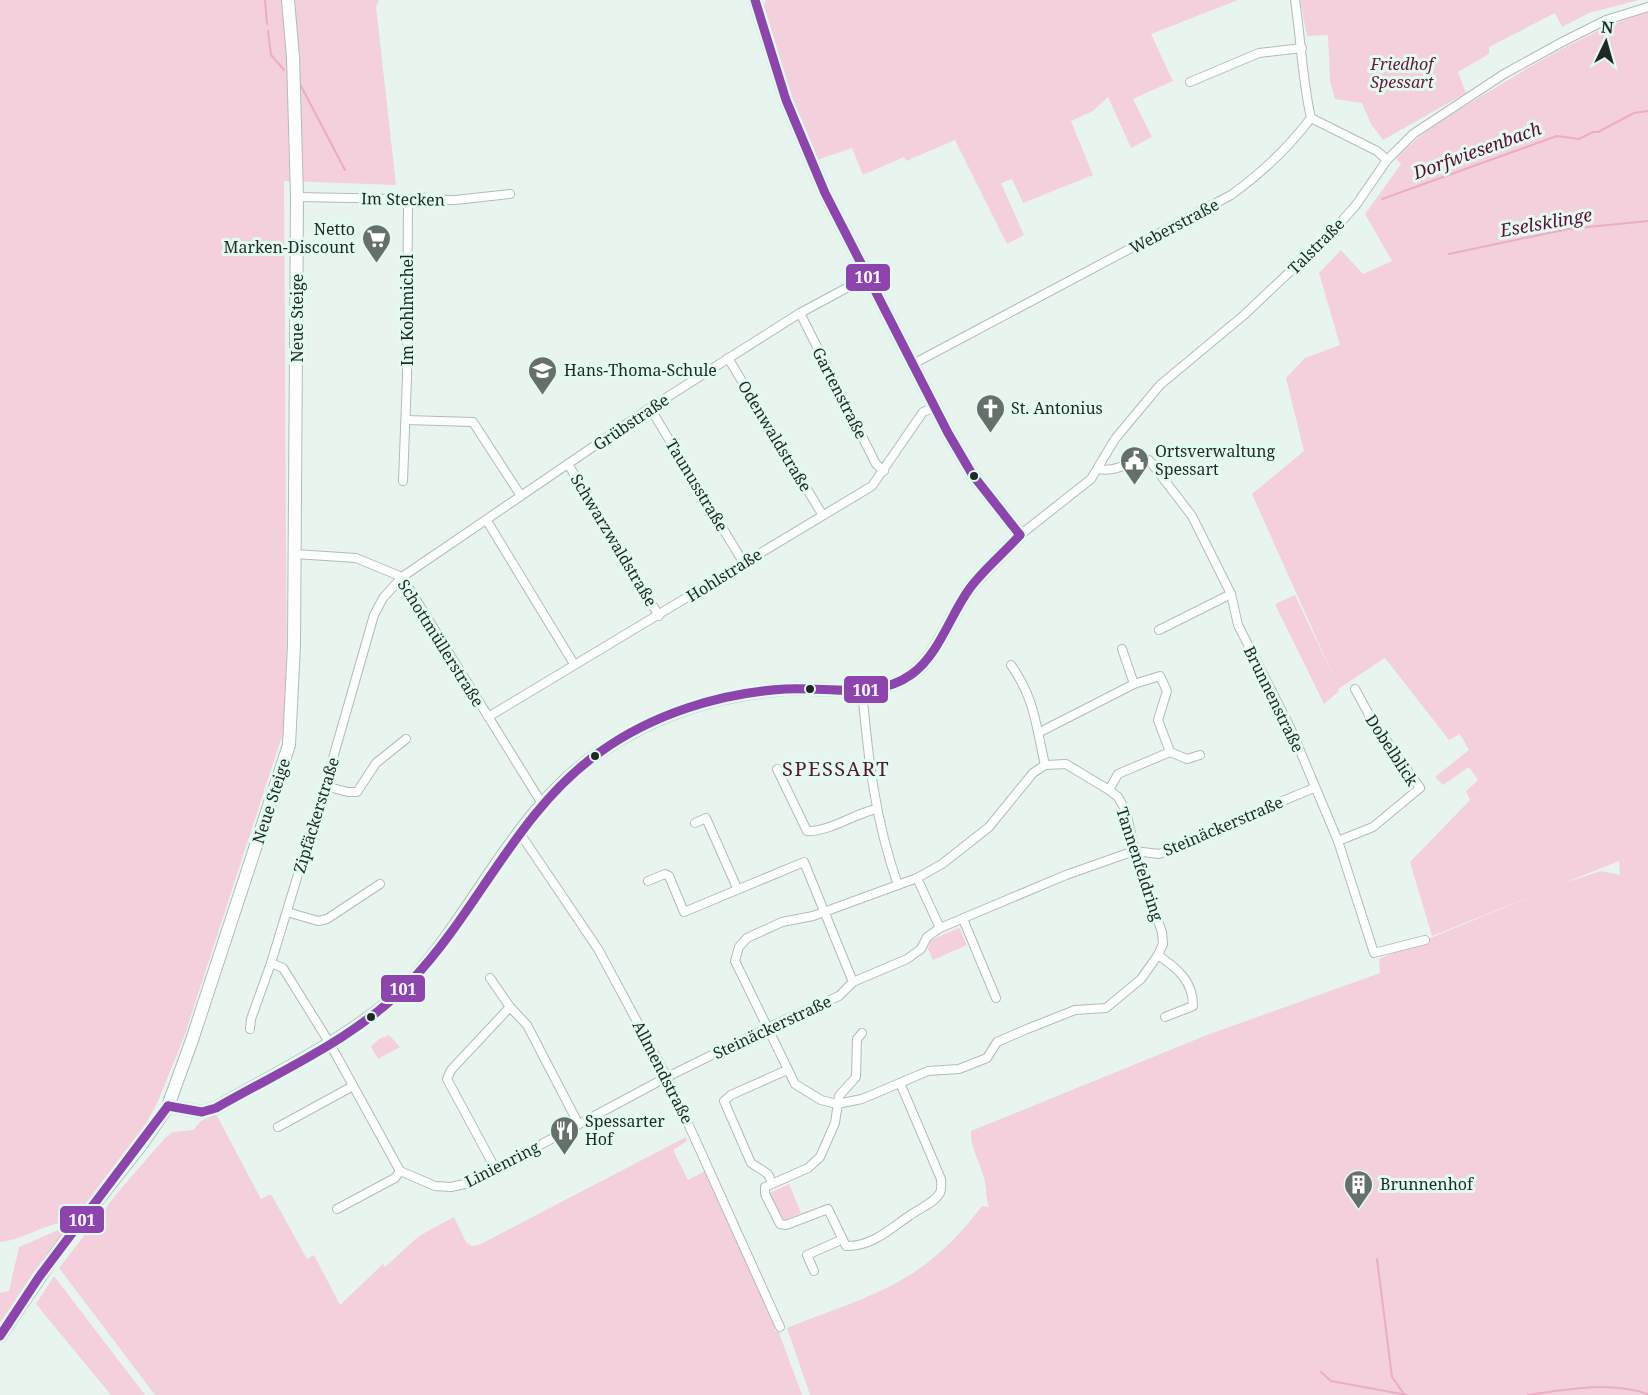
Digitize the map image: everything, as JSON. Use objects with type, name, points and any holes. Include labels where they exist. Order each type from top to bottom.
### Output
[{"type":"street","name":"Neue Steige","points":[[0,1336],[61,1247],[141,1145],[168,1106],[289,745],[293,687],[297,197],[293,57],[288,0]]},
{"type":"street","points":[[168,1106],[202,1112],[216,1108],[384,1006],[412,980],[444,939],[541,802],[569,775],[632,731],[667,714],[734,695],[785,689],[862,689],[892,686],[913,674],[928,656],[970,588],[1020,535],[972,474],[867,277],[812,165],[786,100],[755,0]]},
{"type":"street","points":[[1295,0],[1302,48],[1304,88],[1311,118],[1377,151],[1387,160]]},
{"type":"street","name":"Talstraße","points":[[1020,535],[1085,485],[1098,469],[1115,439],[1160,385],[1244,315],[1333,231],[1356,205],[1387,160],[1413,134],[1504,74],[1606,20],[1648,7]]},
{"type":"street","points":[[1190,82],[1259,53],[1302,48]]},
{"type":"street","name":"Weberstraße","points":[[913,364],[1231,195],[1258,175],[1294,141],[1311,118]]},
{"type":"street","name":"Im Stecken","points":[[297,197],[455,200],[510,194]]},
{"type":"street","name":"Im Kohlmichel","points":[[403,481],[406,420],[408,199]]},
{"type":"street","name":"Grübstraße","points":[[402,577],[650,408],[800,313],[867,277]]},
{"type":"street","name":"Gartenstraße","points":[[800,313],[876,464],[884,471]]},
{"type":"street","name":"Odenwaldstraße","points":[[728,358],[822,514]]},
{"type":"street","name":"Hohlstraße","points":[[488,717],[872,486],[923,412],[935,407]]},
{"type":"street","name":"Taunusstraße","points":[[650,408],[743,562]]},
{"type":"street","points":[[406,420],[473,422],[521,496]]},
{"type":"street","name":"Brunnenstraße","points":[[1098,469],[1110,471],[1140,460],[1149,460],[1192,516],[1231,594],[1238,625],[1290,727],[1338,841],[1374,953],[1425,940]]},
{"type":"street","name":"Schwarzwaldstraße","points":[[568,464],[659,616]]},
{"type":"street","points":[[487,521],[574,664]]},
{"type":"street","name":"Schottmüllerstraße","points":[[294,554],[356,558],[402,577],[541,802]]},
{"type":"street","name":"Zipfäckerstraße","points":[[250,1029],[251,1019],[271,963],[325,786],[374,615],[383,598],[402,577]]},
{"type":"street","points":[[1159,630],[1231,594]]},
{"type":"street","points":[[1122,649],[1134,684]]},
{"type":"street","points":[[1011,665],[1026,687],[1045,765],[1033,773],[989,827],[942,864],[917,878],[825,912],[782,922],[747,938],[739,947],[735,961],[795,1084],[807,1094],[837,1104],[862,1100],[928,1071],[959,1069],[987,1058],[997,1042],[1075,1010],[1106,1008],[1128,992],[1158,955],[1180,971],[1193,996],[1193,1006],[1165,1017]]},
{"type":"street","points":[[1038,733],[1153,676],[1163,679],[1167,691],[1158,720],[1170,752]]},
{"type":"street","points":[[862,689],[876,809],[884,845],[898,885]]},
{"type":"street","name":"Dobelblick","points":[[1338,841],[1373,827],[1420,788],[1372,720],[1355,689]]},
{"type":"street","points":[[325,786],[357,792],[376,763],[406,739]]},
{"type":"street","points":[[1109,790],[1118,774],[1170,752],[1187,759],[1200,755]]},
{"type":"street","name":"Tannenfeldring","points":[[1045,765],[1066,764],[1075,767],[1118,797],[1126,811],[1134,851],[1162,932],[1163,944],[1158,955]]},
{"type":"street","points":[[777,769],[807,831],[815,831],[876,809]]},
{"type":"street","name":"Steinäckerstraße","points":[[667,1077],[839,996],[853,982],[907,959],[921,949],[927,937],[940,928],[1066,875],[1134,851],[1159,854],[1314,788]]},
{"type":"street","points":[[695,823],[706,818],[737,888]]},
{"type":"street","name":"Allmendstraße","points":[[519,832],[598,949],[667,1077],[780,1327]]},
{"type":"street","points":[[648,881],[664,874],[669,876],[684,912],[804,862],[853,982]]},
{"type":"street","points":[[917,878],[940,928]]},
{"type":"street","points":[[286,912],[318,921],[327,919],[380,884]]},
{"type":"street","points":[[963,919],[996,998]]},
{"type":"street","points":[[271,963],[283,968],[328,1042],[400,1171],[395,1178],[337,1209]]},
{"type":"street","points":[[490,978],[510,1008],[527,1025],[578,1124]]},
{"type":"street","points":[[496,1170],[447,1079],[451,1070],[510,1008]]},
{"type":"street","points":[[862,1033],[857,1039],[856,1077],[838,1096],[831,1137],[820,1157],[808,1168],[765,1187],[765,1194],[780,1224],[786,1225],[828,1209],[841,1240],[846,1246],[854,1247],[890,1232],[908,1216],[932,1202],[941,1190],[941,1179],[900,1083]]},
{"type":"street","points":[[772,1183],[768,1174],[751,1163],[724,1101],[731,1095],[787,1070]]},
{"type":"street","name":"Linienring","points":[[400,1171],[435,1186],[452,1187],[469,1183],[667,1077]]},
{"type":"street","points":[[278,1127],[353,1086]]},
{"type":"street","points":[[814,1271],[807,1255],[841,1240]]},
{"type":"green space","points":[[0,0],[379,0],[376,6],[396,185],[284,181],[287,721],[184,1037],[159,1099],[132,1151],[78,1222],[58,1223],[0,1242]]},
{"type":"green space","points":[[766,0],[1238,0],[1151,34],[1173,81],[1133,99],[1152,137],[1131,148],[1108,97],[1093,111],[1071,121],[1093,175],[1023,203],[1012,179],[1001,183],[1024,235],[1007,244],[955,140],[906,161],[904,157],[863,175],[852,148],[817,160],[794,111],[761,10]]},
{"type":"green space","name":"Friedhof Spessart","points":[[1300,0],[1639,0],[1589,13],[1562,27],[1555,13],[1489,47],[1489,54],[1458,72],[1466,93],[1383,140],[1371,124],[1362,103],[1335,99],[1330,81],[1328,35],[1307,36]]},
{"type":"green space","points":[[1648,11],[1648,1395],[810,1395],[787,1328],[860,1300],[912,1274],[935,1257],[982,1206],[989,1207],[985,1182],[974,1149],[971,1131],[1207,1035],[1380,973],[1379,959],[1545,891],[1432,936],[1410,862],[1470,800],[1466,791],[1478,780],[1469,767],[1443,785],[1435,777],[1469,750],[1460,734],[1449,740],[1385,658],[1338,689],[1339,691],[1324,704],[1275,604],[1295,595],[1336,682],[1252,494],[1304,451],[1286,378],[1305,358],[1340,345],[1319,273],[1341,250],[1363,274],[1392,261],[1365,214],[1401,164],[1396,159],[1436,125],[1501,84],[1562,49]],"holes":[[[1619,861],[1620,875],[1601,871],[1564,883]]]},
{"type":"green space","points":[[959,928],[967,945],[933,960],[928,949],[931,940]]},
{"type":"green space","points":[[389,1035],[400,1047],[378,1059],[371,1047],[379,1039]]},
{"type":"green space","points":[[216,1114],[261,1199],[271,1194],[307,1259],[314,1255],[340,1305],[383,1264],[385,1267],[419,1236],[454,1217],[466,1242],[472,1246],[479,1245],[686,1137],[687,1141],[673,1150],[688,1180],[707,1170],[775,1323],[775,1331],[778,1330],[802,1395],[155,1395],[59,1268],[118,1192],[165,1138],[173,1132],[193,1130],[201,1121]]},
{"type":"green space","points":[[789,1184],[801,1213],[780,1222],[767,1194]]},
{"type":"green space","points":[[63,1228],[67,1232],[0,1322],[0,1293],[9,1291],[19,1247]]},
{"type":"green space","points":[[54,1276],[145,1395],[111,1395],[36,1304]]},
{"type":"waterway","points":[[265,0],[267,24]]},
{"type":"waterway","points":[[268,31],[271,55],[284,70]]},
{"type":"waterway","points":[[300,84],[345,170]]},
{"type":"waterway","name":"Dorfwiesenbach","points":[[1382,199],[1557,136],[1579,139],[1634,113],[1648,111]]},
{"type":"waterway","name":"Eselsklinge","points":[[1449,254],[1568,229],[1648,221]]},
{"type":"waterway","points":[[1377,1259],[1392,1377],[1404,1394]]},
{"type":"waterway","points":[[1321,1372],[1331,1381],[1407,1395]]},
{"type":"waterway","points":[[1528,1395],[1603,1387],[1648,1394]]},
{"type":"transit line","name":"101","points":[[755,0],[786,100],[825,193],[948,433],[972,474],[1020,535]]},
{"type":"transit line","name":"101","points":[[168,1106],[202,1112],[216,1108],[319,1051],[368,1019],[412,980],[436,952],[545,802],[571,776],[620,739],[665,716],[736,695],[785,689],[867,690],[898,682],[912,674],[930,656],[970,588],[1020,535]]},
{"type":"transit line","name":"101","points":[[0,1336],[39,1277],[168,1106]]},
{"type":"place","name":"Netto Marken-Discount","points":[[376,264]]},
{"type":"place","name":"Hans-Thoma-Schule","points":[[543,396]]},
{"type":"place","name":"St. Antonius","points":[[990,434]]},
{"type":"place","name":"Ortsverwaltung Spessart","points":[[1134,486]]},
{"type":"place","name":"Spessarter Hof","points":[[564,1156]]},
{"type":"place","name":"Brunnenhof","points":[[1359,1210]]},
{"type":"district","name":"SPESSART","points":[[836,768]]}]
